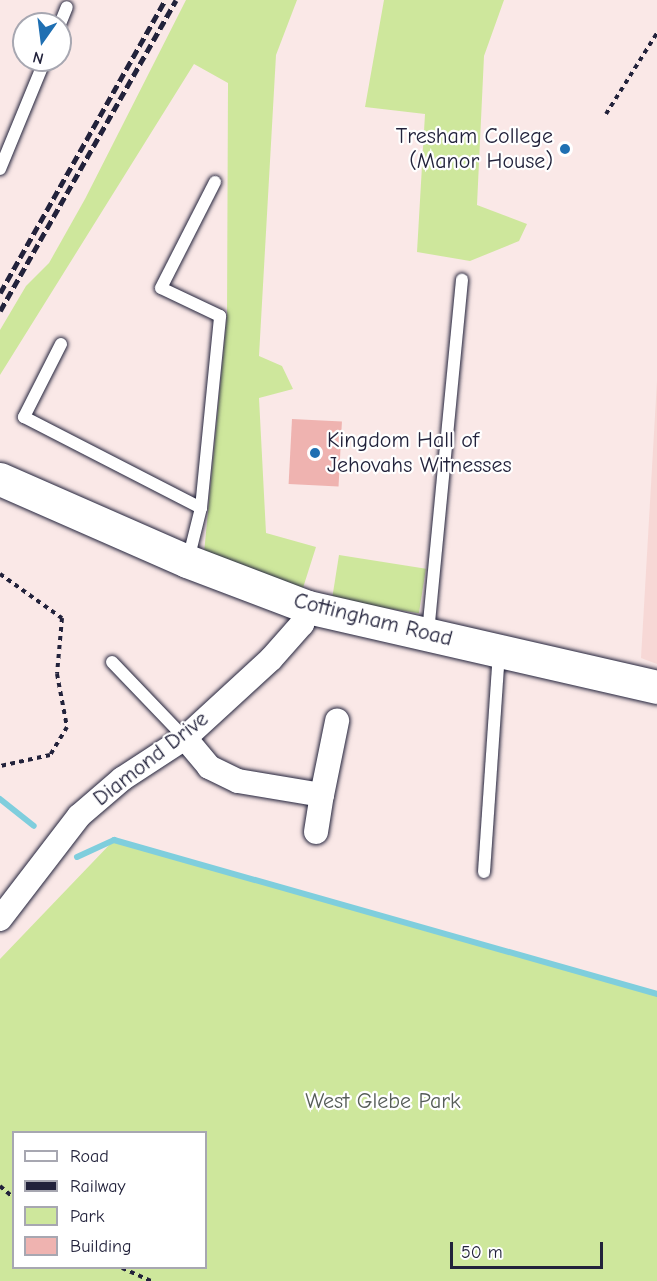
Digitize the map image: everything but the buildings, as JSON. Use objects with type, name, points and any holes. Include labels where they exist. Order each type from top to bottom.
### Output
[{"type":"street","name":"Cottingham Road","points":[[0,478],[187,561],[308,607],[500,649],[657,687]]},
{"type":"street","name":"Diamond Drive","points":[[0,919],[79,816],[122,778],[184,738],[271,659],[302,624],[308,607]]},
{"type":"street","points":[[316,832],[337,721]]},
{"type":"street","points":[[184,738],[209,767],[238,781],[322,795]]},
{"type":"lane","points":[[65,12],[67,7]]},
{"type":"lane","points":[[0,169],[40,72]]},
{"type":"lane","points":[[187,561],[201,508],[220,316],[161,288],[215,182]]},
{"type":"lane","points":[[428,634],[462,280]]},
{"type":"lane","points":[[61,344],[24,417],[201,508]]},
{"type":"lane","points":[[484,872],[500,649]]},
{"type":"lane","points":[[112,662],[184,738]]},
{"type":"path","points":[[606,114],[657,33]]},
{"type":"path","points":[[0,574],[62,618],[57,674],[67,727],[50,755],[0,766]]},
{"type":"path","points":[[0,1186],[12,1196]]},
{"type":"path","points":[[125,1269],[151,1281]]},
{"type":"shaded area","points":[[657,381],[657,664],[641,658]]},
{"type":"green space","points":[[186,0],[297,0],[276,55],[259,356],[282,366],[293,389],[259,398],[266,533],[316,547],[302,591],[204,553],[227,316],[228,83],[194,64],[0,375],[0,330],[26,286],[49,263],[85,199]]},
{"type":"green space","points":[[384,0],[504,0],[484,56],[477,205],[527,224],[519,241],[470,261],[417,252],[425,114],[365,107]]},
{"type":"green space","points":[[339,555],[426,569],[419,613],[332,599]]},
{"type":"green space","name":"West Glebe Park","points":[[114,840],[657,994],[657,1281],[0,1281],[0,959]]},
{"type":"waterway","points":[[0,799],[34,826]]},
{"type":"waterway","points":[[77,857],[114,840],[657,994]]},
{"type":"railway","points":[[0,293],[165,0]]},
{"type":"railway","points":[[0,311],[176,0]]},
{"type":"place","name":"Tresham College (Manor House)","points":[[565,149]]},
{"type":"place","name":"Kingdom Hall of Jehovahs Witnesses","points":[[315,453]]}]
